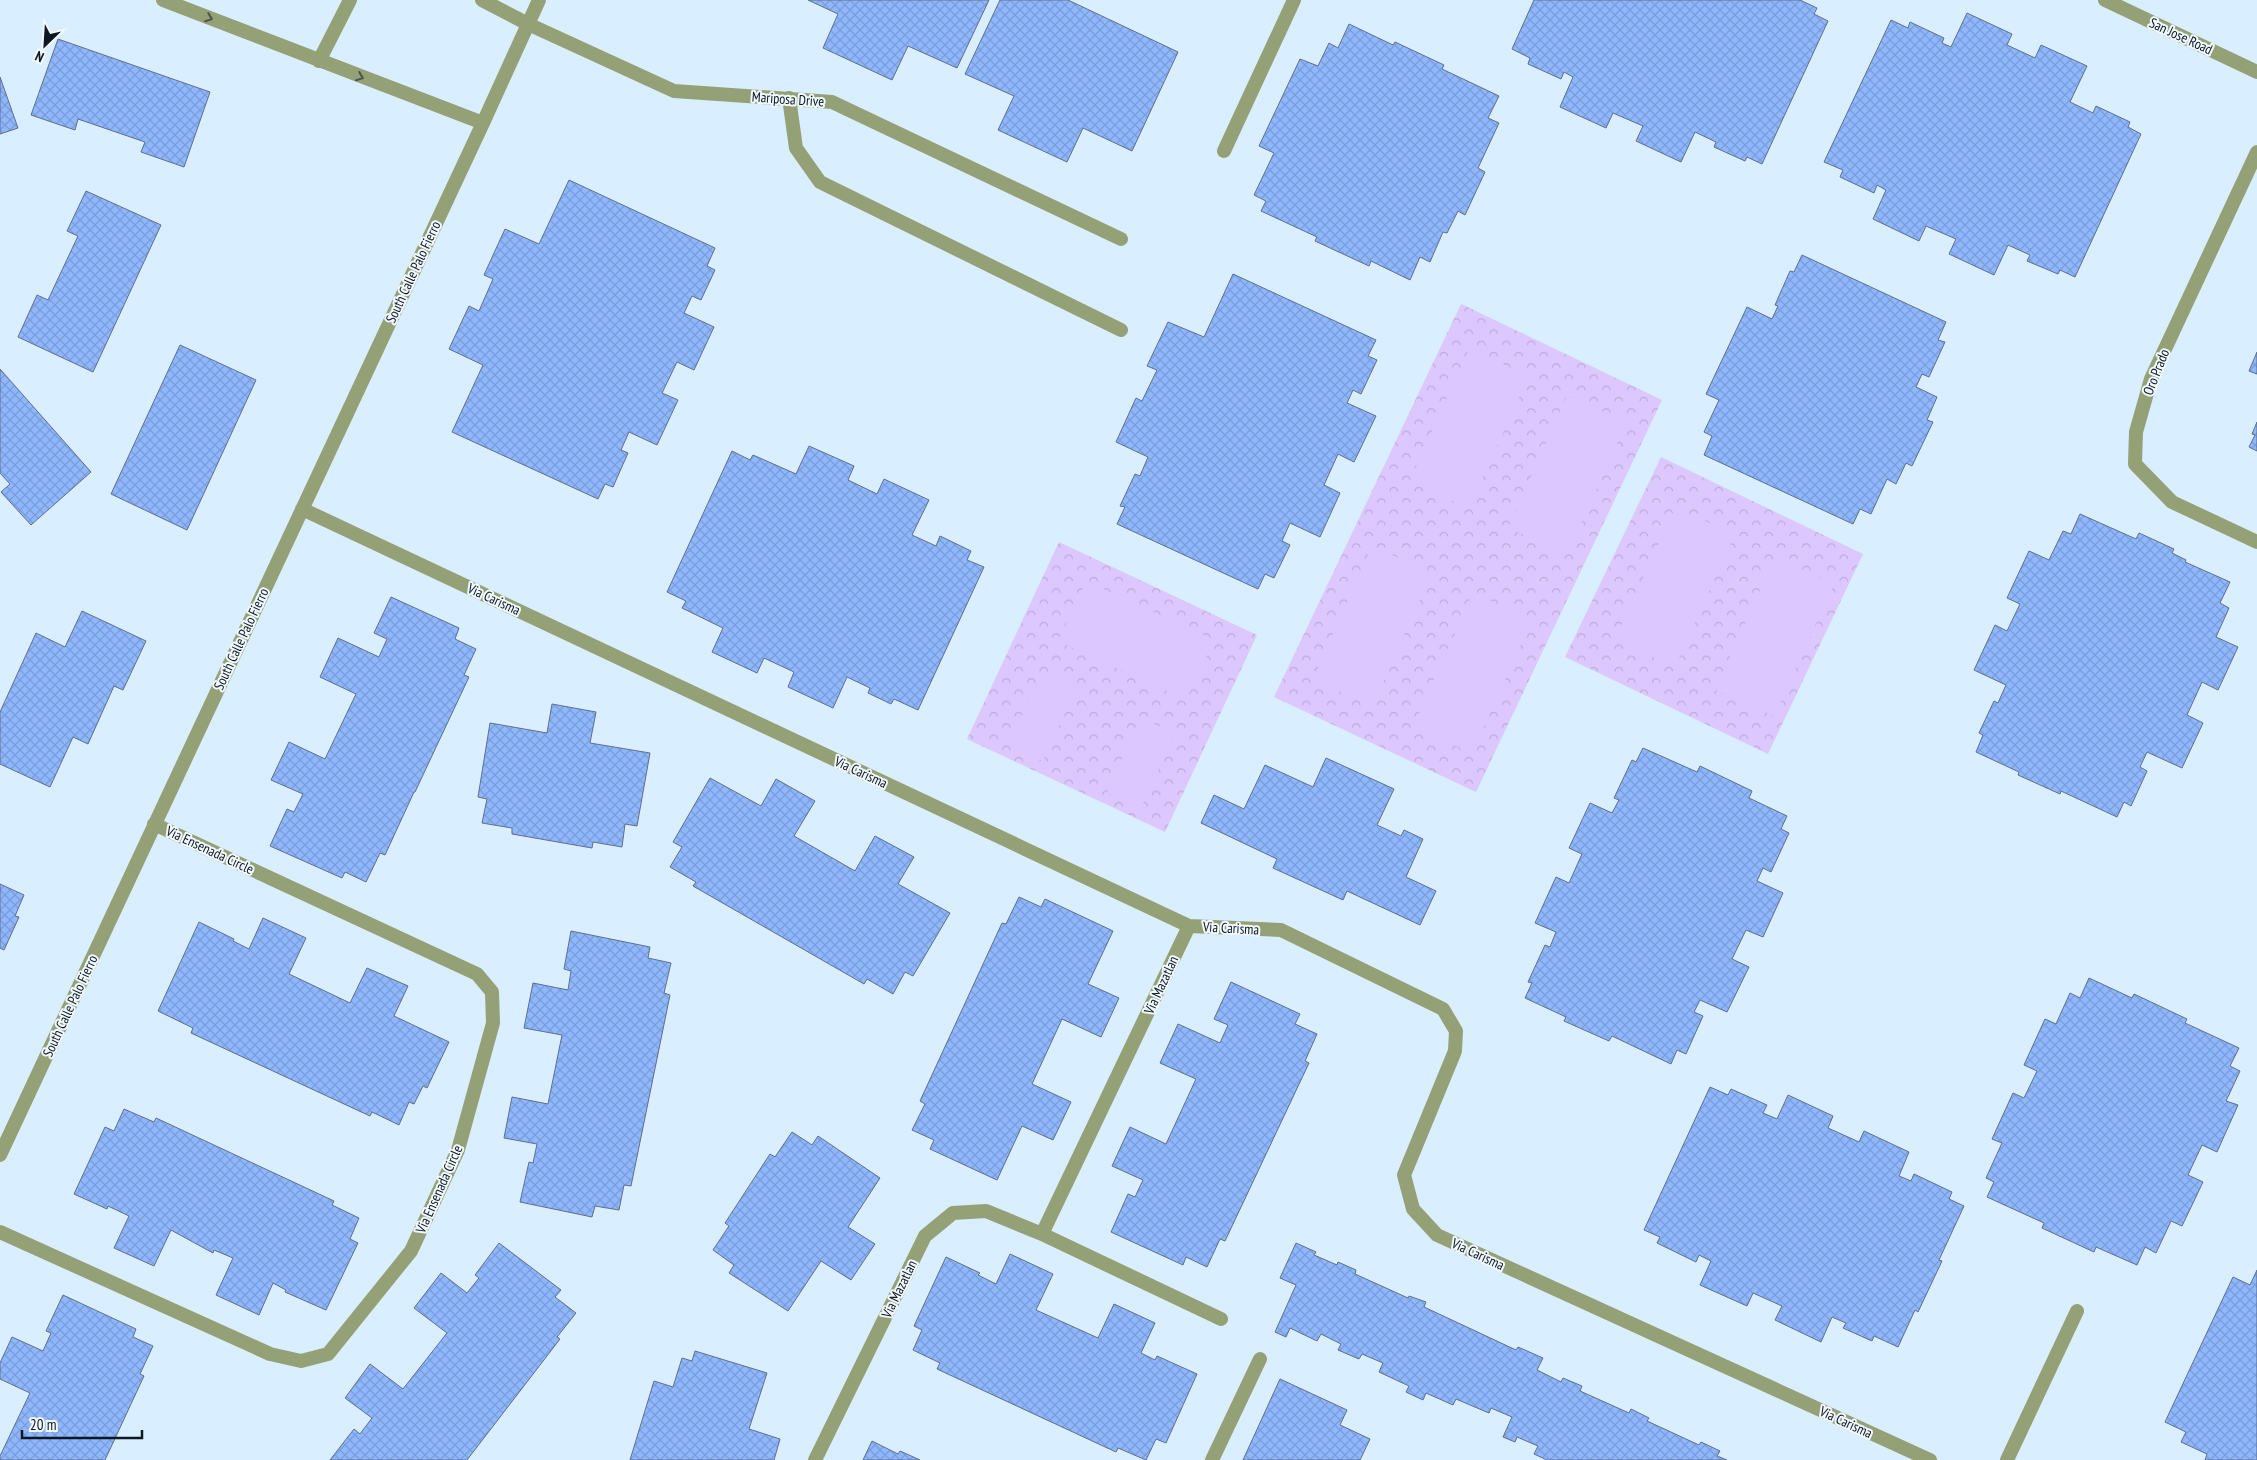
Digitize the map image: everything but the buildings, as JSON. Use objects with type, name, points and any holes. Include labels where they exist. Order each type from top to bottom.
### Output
[{"type":"street","points":[[164,0],[484,123]]},
{"type":"street","points":[[319,61],[350,0]]},
{"type":"street","points":[[482,0],[528,24]]},
{"type":"street","name":"South Calle Palo Fierro","points":[[0,1155],[484,123],[539,0]]},
{"type":"street","points":[[1224,151],[1294,0]]},
{"type":"street","name":"San Jose Road","points":[[2105,0],[2257,72]]},
{"type":"street","name":"Mariposa Drive","points":[[528,24],[674,91],[832,102],[1121,239]]},
{"type":"street","points":[[788,98],[796,148],[820,182],[1121,330]]},
{"type":"street","name":"Oro Prado","points":[[2257,152],[2151,379],[2136,432],[2135,464],[2172,502],[2257,542]]},
{"type":"street","name":"Via Carisma","points":[[302,509],[1189,926],[1281,930],[1444,1009],[1456,1031],[1455,1052],[1404,1175],[1413,1209],[1436,1235],[1930,1460]]},
{"type":"street","name":"Via Ensenada Circle","points":[[0,1232],[270,1354],[301,1361],[328,1354],[411,1251],[458,1150],[493,1024],[492,992],[477,974],[154,824]]},
{"type":"street","name":"Via Mazatlan","points":[[1042,1234],[1189,926]]},
{"type":"street","name":"Via Mazatlan","points":[[815,1460],[925,1236],[953,1213],[986,1211],[1042,1234],[1221,1319]]},
{"type":"street","points":[[2007,1460],[2077,1311]]},
{"type":"street","points":[[1212,1460],[1260,1358]]},
{"type":"green space","points":[[1461,304],[1662,400],[1476,792],[1274,697]]},
{"type":"green space","points":[[1469,349],[1529,376],[1469,508],[1409,482]]},
{"type":"green space","points":[[1567,396],[1627,422],[1567,555],[1508,528]]},
{"type":"green space","points":[[1661,457],[1863,554],[1768,754],[1565,657]]},
{"type":"green space","points":[[1675,508],[1735,534],[1675,667],[1615,640]]},
{"type":"green space","points":[[1059,542],[1257,635],[1165,832],[967,739]]},
{"type":"green space","points":[[1372,546],[1432,573],[1372,706],[1313,679]]},
{"type":"green space","points":[[1775,557],[1834,584],[1774,716],[1715,690]]},
{"type":"green space","points":[[1086,581],[1214,640],[1186,700],[1058,641]]},
{"type":"green space","points":[[1473,593],[1532,620],[1472,753],[1413,727]]},
{"type":"green space","points":[[1042,671],[1077,686],[1043,761],[1008,746]]},
{"type":"green space","points":[[1140,718],[1175,733],[1141,808],[1107,793]]}]
